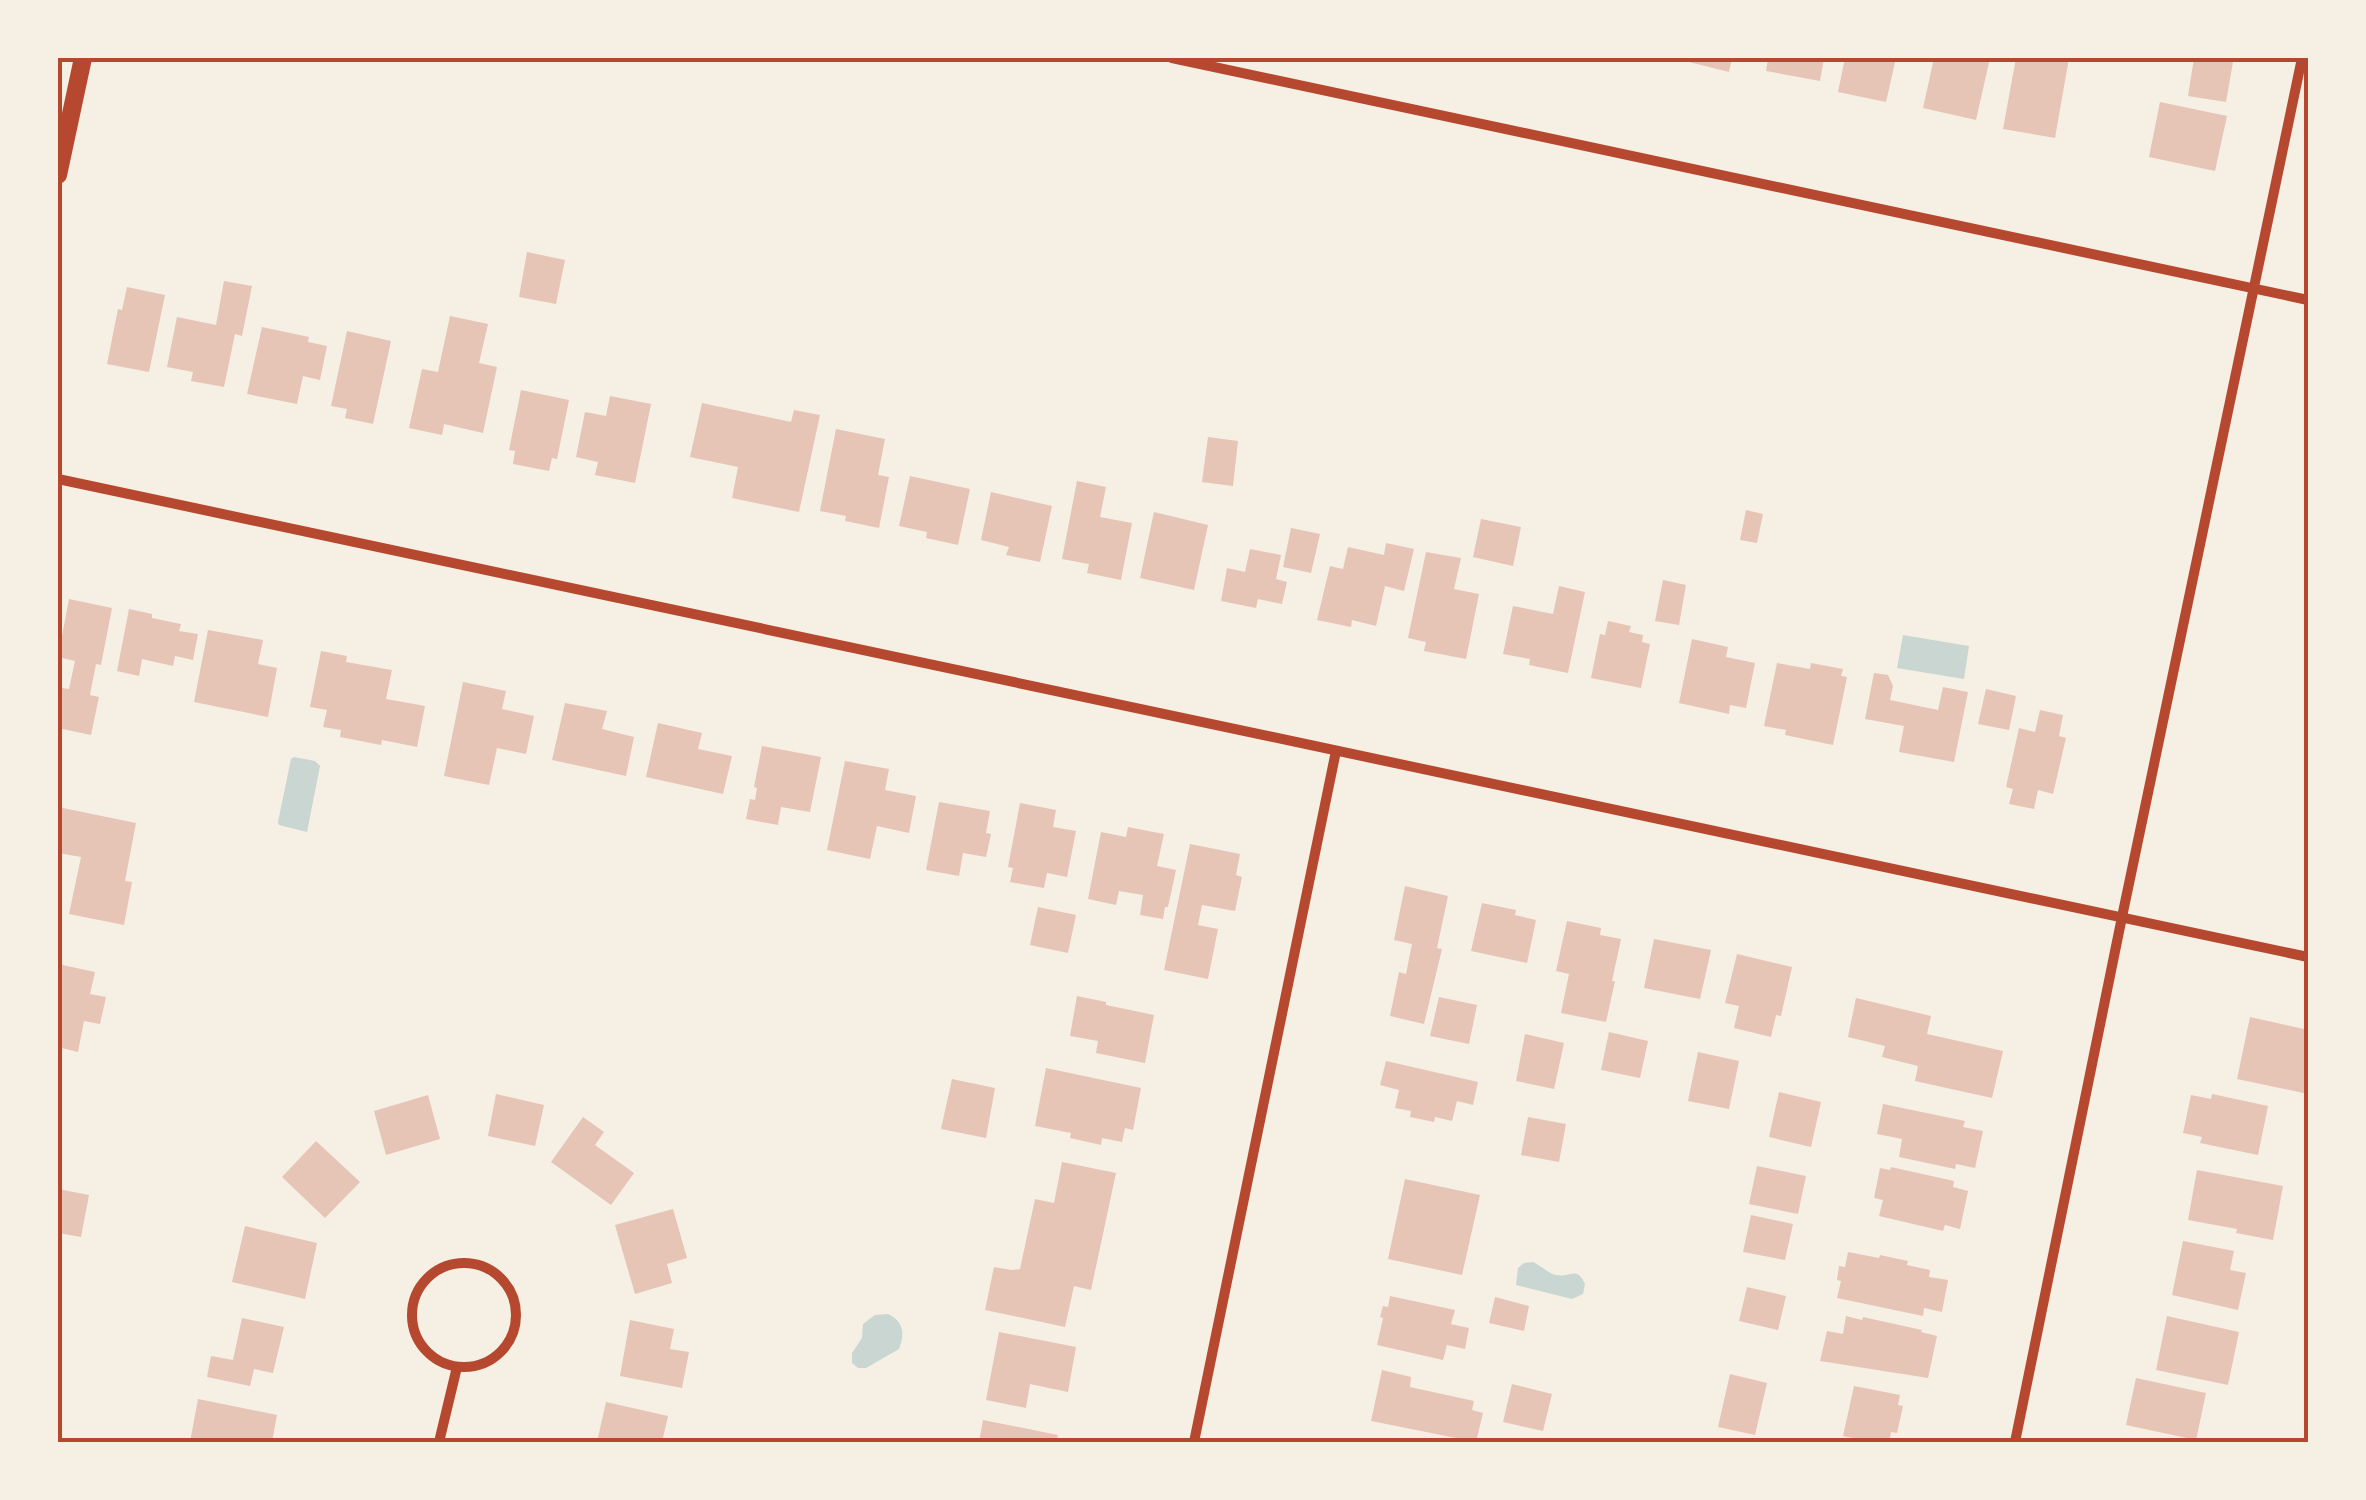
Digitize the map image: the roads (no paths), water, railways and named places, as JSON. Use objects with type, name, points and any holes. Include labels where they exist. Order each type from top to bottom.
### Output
[{"type":"street","points":[[58,175],[82,58]]},
{"type":"street","points":[[1172,58],[2308,300]]},
{"type":"street","points":[[2015,1442],[2302,58]]},
{"type":"street","points":[[58,479],[2308,956]]},
{"type":"street","points":[[1194,1442],[1336,751]]},
{"type":"street","points":[[468,1263],[484,1266],[498,1275],[515,1304],[516,1320],[512,1336],[489,1361],[457,1367],[426,1352],[411,1319],[420,1285],[450,1264],[468,1263]]},
{"type":"street","points":[[438,1442],[457,1367]]}]
